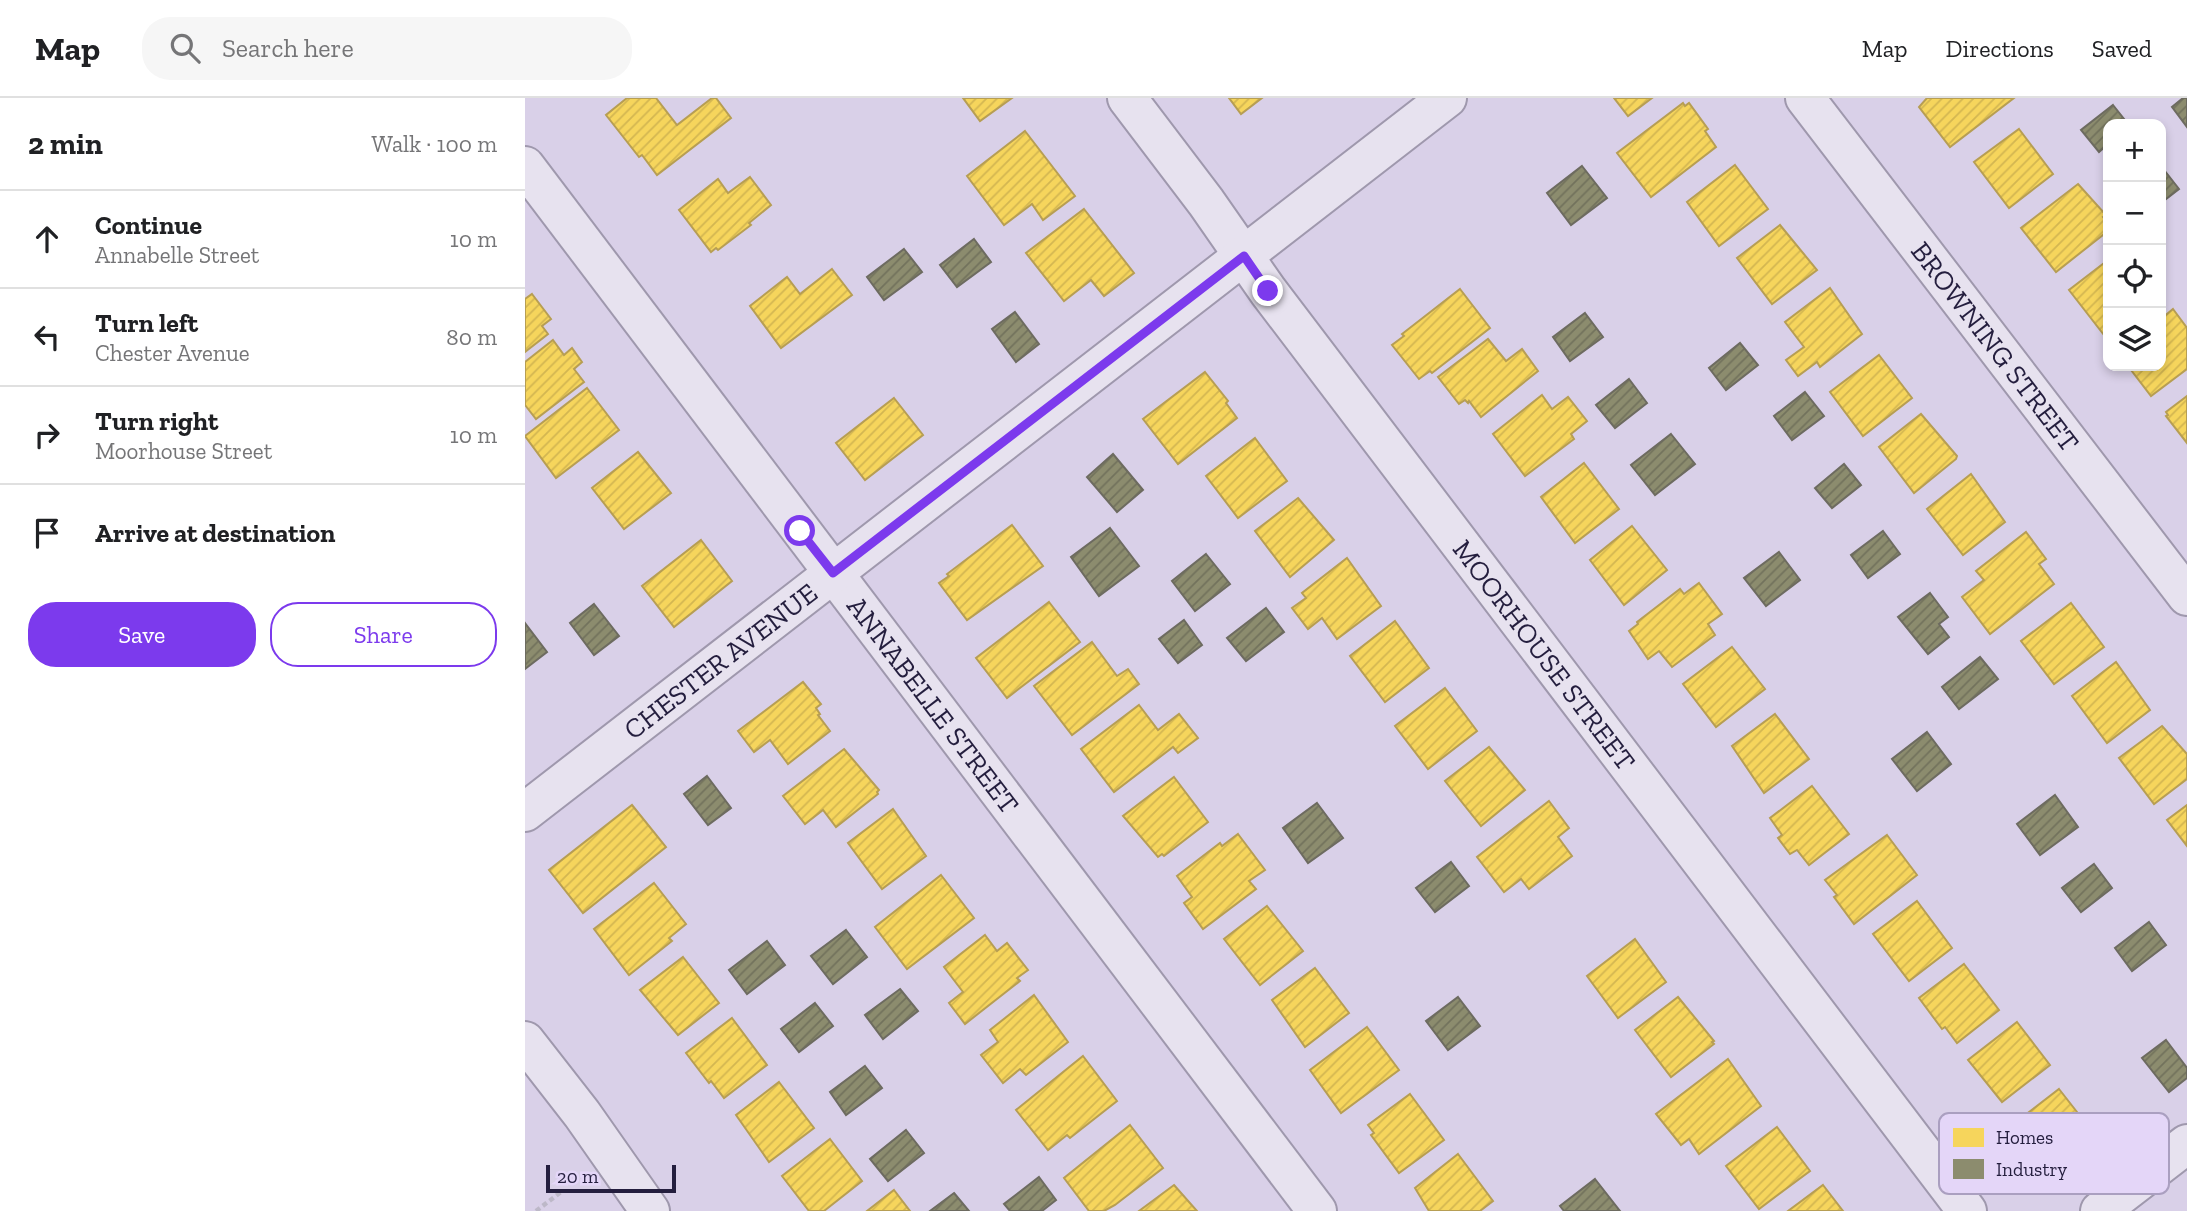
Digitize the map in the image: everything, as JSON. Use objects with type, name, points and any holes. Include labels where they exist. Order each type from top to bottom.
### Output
[{"type":"street","name":"MOORHOUSE STREET","points":[[1127,98],[1268,291],[1939,1174]]},
{"type":"street","name":"CHESTER AVENUE","points":[[525,812],[1447,98]]},
{"type":"street","name":"BROWNING STREET","points":[[1805,98],[2187,596]]},
{"type":"street","name":"ANNABELLE STREET","points":[[525,166],[1317,1211]]},
{"type":"street","points":[[525,1041],[582,1114],[650,1211]]},
{"type":"street","points":[[2169,1158],[2187,1144]]},
{"type":"street","name":"MOORHOUSE STREET","points":[[1954,1194],[1967,1211]]},
{"type":"street","points":[[2100,1211],[2122,1194]]},
{"type":"path","points":[[536,1211],[561,1192]]},
{"type":"building: Homes","points":[[627,98],[656,98],[677,125],[712,98],[716,98],[731,118],[657,175],[606,115]]},
{"type":"building: Homes","points":[[963,98],[1012,98],[980,121]]},
{"type":"building: Homes","points":[[1229,98],[1262,98],[1241,114]]},
{"type":"building: Homes","points":[[1614,98],[1652,98],[1628,116]]},
{"type":"building: Homes","points":[[1927,98],[2014,98],[1950,147],[1919,107]]},
{"type":"building: Homes","points":[[1683,103],[1685,106],[1689,103],[1708,129],[1705,131],[1716,147],[1651,197],[1617,153]]},
{"type":"building: Homes","points":[[2019,129],[2053,174],[2009,208],[1974,162]]},
{"type":"building: Homes","points":[[1025,131],[1075,196],[1043,220],[1032,204],[1004,225],[967,176]]},
{"type":"building: Homes","points":[[1735,165],[1768,209],[1719,246],[1687,202]]},
{"type":"building: Homes","points":[[750,177],[771,205],[749,223],[751,225],[718,250],[716,248],[711,252],[679,210],[718,179],[728,193]]},
{"type":"building: Homes","points":[[2078,184],[2103,212],[2103,235],[2056,272],[2021,228]]},
{"type":"building: Homes","points":[[1084,209],[1134,273],[1104,296],[1091,280],[1064,301],[1026,253]]},
{"type":"building: Homes","points":[[1780,225],[1817,270],[1772,304],[1737,258]]},
{"type":"building: Homes","points":[[2103,264],[2103,334],[2069,290]]},
{"type":"building: Homes","points":[[832,269],[852,295],[781,348],[750,306],[787,277],[800,294]]},
{"type":"building: Homes","points":[[1830,288],[1862,334],[1820,367],[1817,362],[1798,376],[1786,360],[1804,347],[1785,322]]},
{"type":"building: Homes","points":[[1460,289],[1490,328],[1432,373],[1430,371],[1419,379],[1392,345],[1404,336],[1402,334]]},
{"type":"building: Homes","points":[[532,294],[551,319],[542,326],[548,334],[525,352],[525,299]]},
{"type":"building: Homes","points":[[2173,309],[2187,328],[2187,369],[2151,396],[2132,371],[2166,371],[2166,315]]},
{"type":"building: Homes","points":[[1488,339],[1506,361],[1522,349],[1538,371],[1481,417],[1469,401],[1468,403],[1465,400],[1459,404],[1438,377]]},
{"type":"building: Homes","points":[[553,340],[564,355],[572,348],[582,362],[574,369],[584,382],[536,419],[525,405],[525,362]]},
{"type":"building: Homes","points":[[1879,355],[1912,398],[1863,436],[1830,392]]},
{"type":"building: Homes","points":[[1205,372],[1228,401],[1226,403],[1237,418],[1178,464],[1143,419]]},
{"type":"building: Homes","points":[[587,388],[619,430],[556,478],[525,436]]},
{"type":"building: Homes","points":[[1542,395],[1552,409],[1568,397],[1587,421],[1571,434],[1574,439],[1525,476],[1493,434]]},
{"type":"building: Homes","points":[[2187,396],[2187,443],[2166,416],[2166,412]]},
{"type":"building: Homes","points":[[894,398],[923,435],[865,480],[836,443]]},
{"type":"building: Homes","points":[[1921,414],[1957,456],[1914,493],[1879,447]]},
{"type":"building: Homes","points":[[1255,438],[1287,481],[1238,518],[1206,476]]},
{"type":"building: Homes","points":[[638,452],[671,493],[624,529],[592,488]]},
{"type":"building: Homes","points":[[1584,463],[1619,509],[1575,543],[1541,497]]},
{"type":"building: Homes","points":[[1971,474],[2005,522],[1963,555],[1927,509]]},
{"type":"building: Homes","points":[[1298,498],[1334,540],[1290,577],[1255,531]]},
{"type":"building: Homes","points":[[1012,525],[1043,566],[967,620],[939,583]]},
{"type":"building: Homes","points":[[1632,526],[1667,570],[1624,605],[1590,560]]},
{"type":"building: Homes","points":[[2026,532],[2046,559],[2039,564],[2054,584],[1990,634],[1962,597],[1984,580],[1976,571]]},
{"type":"building: Homes","points":[[701,540],[732,581],[674,627],[642,586]]},
{"type":"building: Homes","points":[[1347,558],[1381,606],[1337,639],[1322,618],[1308,629],[1292,608],[1306,598],[1302,593]]},
{"type":"building: Homes","points":[[1699,583],[1722,614],[1708,624],[1715,635],[1672,667],[1659,651],[1648,659],[1629,631],[1680,589],[1684,594]]},
{"type":"building: Homes","points":[[1049,602],[1080,642],[1007,698],[976,658]]},
{"type":"building: Homes","points":[[2071,603],[2104,647],[2054,684],[2021,641]]},
{"type":"building: Homes","points":[[1395,621],[1429,668],[1385,702],[1350,656]]},
{"type":"building: Homes","points":[[1092,642],[1117,676],[1128,669],[1139,684],[1072,735],[1034,686]]},
{"type":"building: Homes","points":[[1732,647],[1765,689],[1716,727],[1683,684]]},
{"type":"building: Homes","points":[[2116,662],[2150,710],[2107,743],[2072,696]]},
{"type":"building: Homes","points":[[803,682],[821,704],[816,708],[820,714],[818,715],[830,731],[788,764],[770,740],[754,752],[738,731]]},
{"type":"building: Homes","points":[[1445,688],[1477,731],[1428,769],[1395,726]]},
{"type":"building: Homes","points":[[1139,705],[1158,730],[1179,714],[1198,738],[1178,753],[1173,747],[1114,792],[1081,749]]},
{"type":"building: Homes","points":[[1775,714],[1809,759],[1764,793],[1732,746]]},
{"type":"building: Homes","points":[[2162,726],[2187,754],[2187,779],[2154,804],[2119,758]]},
{"type":"building: Homes","points":[[1489,747],[1525,790],[1481,826],[1445,781]]},
{"type":"building: Homes","points":[[844,749],[879,790],[878,794],[836,827],[823,810],[805,824],[783,796]]},
{"type":"building: Homes","points":[[1174,777],[1208,822],[1164,856],[1162,854],[1158,857],[1123,816]]},
{"type":"building: Homes","points":[[1812,786],[1849,834],[1809,865],[1797,850],[1790,854],[1778,838],[1782,835],[1770,818]]},
{"type":"building: Homes","points":[[1549,801],[1569,828],[1558,837],[1572,856],[1529,889],[1521,879],[1504,892],[1477,857]]},
{"type":"building: Homes","points":[[632,805],[666,847],[583,913],[549,870]]},
{"type":"building: Homes","points":[[2187,805],[2187,846],[2167,820]]},
{"type":"building: Homes","points":[[893,809],[926,856],[882,889],[848,843]]},
{"type":"building: Homes","points":[[1238,834],[1265,870],[1249,881],[1256,889],[1203,929],[1184,903],[1192,897],[1177,876],[1220,843],[1222,846]]},
{"type":"building: Homes","points":[[1887,835],[1917,875],[1854,924],[1825,880]]},
{"type":"building: Homes","points":[[941,875],[974,918],[907,969],[875,927]]},
{"type":"building: Homes","points":[[654,883],[686,924],[669,938],[672,941],[629,975],[594,929]]},
{"type":"building: Homes","points":[[1917,901],[1952,948],[1909,981],[1873,934]]},
{"type":"building: Homes","points":[[1267,906],[1303,951],[1260,985],[1224,939]]},
{"type":"building: Homes","points":[[985,935],[997,951],[1007,943],[1028,970],[1017,978],[1020,981],[965,1024],[949,1003],[963,992],[944,967]]},
{"type":"building: Homes","points":[[1635,939],[1666,982],[1618,1018],[1587,976]]},
{"type":"building: Homes","points":[[683,957],[719,1003],[678,1035],[640,990]]},
{"type":"building: Homes","points":[[1964,964],[1999,1010],[1957,1043],[1945,1027],[1942,1029],[1919,998]]},
{"type":"building: Homes","points":[[1315,968],[1349,1013],[1305,1047],[1272,1000]]},
{"type":"building: Homes","points":[[1034,995],[1068,1042],[1026,1075],[1020,1069],[1003,1083],[981,1055],[998,1042],[990,1030]]},
{"type":"building: Homes","points":[[1678,997],[1714,1044],[1671,1077],[1635,1030]]},
{"type":"building: Homes","points":[[732,1018],[767,1065],[724,1098],[686,1053]]},
{"type":"building: Homes","points":[[2017,1022],[2050,1065],[2002,1102],[1968,1060]]},
{"type":"building: Homes","points":[[1367,1027],[1399,1070],[1341,1113],[1310,1070]]},
{"type":"building: Homes","points":[[1083,1056],[1117,1101],[1070,1138],[1067,1135],[1048,1150],[1016,1110]]},
{"type":"building: Homes","points":[[1728,1059],[1761,1106],[1699,1154],[1689,1139],[1681,1145],[1656,1114]]},
{"type":"building: Homes","points":[[779,1082],[814,1128],[769,1162],[736,1115]]},
{"type":"building: Homes","points":[[2059,1089],[2078,1113],[2028,1113]]},
{"type":"building: Homes","points":[[1410,1094],[1444,1140],[1399,1173],[1371,1135],[1374,1133],[1368,1125]]},
{"type":"building: Homes","points":[[1130,1125],[1163,1168],[1115,1205],[1104,1211],[1089,1211],[1064,1178]]},
{"type":"building: Homes","points":[[1777,1127],[1810,1171],[1759,1209],[1726,1166]]},
{"type":"building: Homes","points":[[830,1139],[862,1181],[824,1211],[809,1211],[782,1176]]},
{"type":"building: Homes","points":[[1458,1154],[1493,1201],[1480,1211],[1429,1211],[1415,1188]]},
{"type":"building: Homes","points":[[1174,1185],[1197,1211],[1139,1211]]},
{"type":"building: Homes","points":[[1823,1185],[1843,1211],[1788,1211]]},
{"type":"building: Homes","points":[[894,1190],[910,1211],[867,1211]]},
{"type":"building: Industry","points":[[2187,98],[2187,127],[2172,107]]},
{"type":"building: Industry","points":[[2113,105],[2124,119],[2103,119],[2103,148],[2099,152],[2081,130]]},
{"type":"building: Industry","points":[[1582,166],[1607,198],[1571,225],[1547,193]]},
{"type":"building: Industry","points":[[2166,172],[2179,189],[2166,199]]},
{"type":"building: Industry","points":[[974,239],[991,262],[957,287],[940,265]]},
{"type":"building: Industry","points":[[904,249],[922,272],[884,300],[867,277]]},
{"type":"building: Industry","points":[[1015,312],[1039,344],[1016,362],[992,329]]},
{"type":"building: Industry","points":[[1585,313],[1603,337],[1570,361],[1553,337]]},
{"type":"building: Industry","points":[[1740,343],[1758,365],[1726,390],[1709,368]]},
{"type":"building: Industry","points":[[1629,379],[1647,403],[1615,428],[1596,405]]},
{"type":"building: Industry","points":[[1805,392],[1824,416],[1792,440],[1774,416]]},
{"type":"building: Industry","points":[[1671,434],[1695,464],[1655,495],[1631,465]]},
{"type":"building: Industry","points":[[1113,454],[1143,490],[1117,512],[1087,477]]},
{"type":"building: Industry","points":[[1844,464],[1861,485],[1832,508],[1815,488]]},
{"type":"building: Industry","points":[[1110,528],[1139,566],[1099,596],[1071,557]]},
{"type":"building: Industry","points":[[1883,531],[1900,554],[1868,578],[1851,555]]},
{"type":"building: Industry","points":[[1779,552],[1800,580],[1766,606],[1744,578]]},
{"type":"building: Industry","points":[[1206,554],[1230,584],[1195,611],[1172,581]]},
{"type":"building: Industry","points":[[1930,593],[1948,617],[1939,624],[1949,637],[1928,654],[1898,617]]},
{"type":"building: Industry","points":[[594,604],[619,636],[594,655],[570,623]]},
{"type":"building: Industry","points":[[1266,608],[1284,632],[1246,661],[1227,638]]},
{"type":"building: Industry","points":[[1184,620],[1202,645],[1178,663],[1159,639]]},
{"type":"building: Industry","points":[[525,623],[547,652],[525,669]]},
{"type":"building: Industry","points":[[1980,657],[1998,679],[1959,709],[1942,687]]},
{"type":"building: Industry","points":[[1927,732],[1951,764],[1917,791],[1892,759]]},
{"type":"building: Industry","points":[[707,776],[731,808],[708,825],[684,794]]},
{"type":"building: Industry","points":[[2055,795],[2078,827],[2040,855],[2017,824]]},
{"type":"building: Industry","points":[[1317,803],[1343,838],[1308,863],[1283,828]]},
{"type":"building: Industry","points":[[1451,862],[1469,886],[1435,912],[1416,888]]},
{"type":"building: Industry","points":[[2094,864],[2112,888],[2081,912],[2062,888]]},
{"type":"building: Industry","points":[[2149,922],[2166,945],[2132,971],[2115,948]]},
{"type":"building: Industry","points":[[846,930],[867,957],[833,984],[811,956]]},
{"type":"building: Industry","points":[[767,941],[785,965],[747,994],[729,970]]},
{"type":"building: Industry","points":[[900,989],[918,1011],[883,1039],[865,1015]]},
{"type":"building: Industry","points":[[1458,997],[1480,1026],[1448,1050],[1426,1021]]},
{"type":"building: Industry","points":[[815,1003],[833,1026],[799,1052],[781,1029]]},
{"type":"building: Industry","points":[[2166,1040],[2187,1068],[2187,1078],[2169,1092],[2142,1058]]},
{"type":"building: Industry","points":[[865,1066],[882,1088],[846,1115],[830,1092]]},
{"type":"building: Industry","points":[[906,1130],[924,1153],[888,1181],[870,1159]]},
{"type":"building: Industry","points":[[1039,1177],[1056,1200],[1042,1211],[1010,1211],[1004,1204]]},
{"type":"building: Industry","points":[[1595,1179],[1620,1211],[1564,1211],[1560,1206]]},
{"type":"building: Industry","points":[[954,1193],[969,1211],[930,1211]]},
{"type":"route","points":[[800,531],[833,573],[1244,256],[1268,291]]}]
